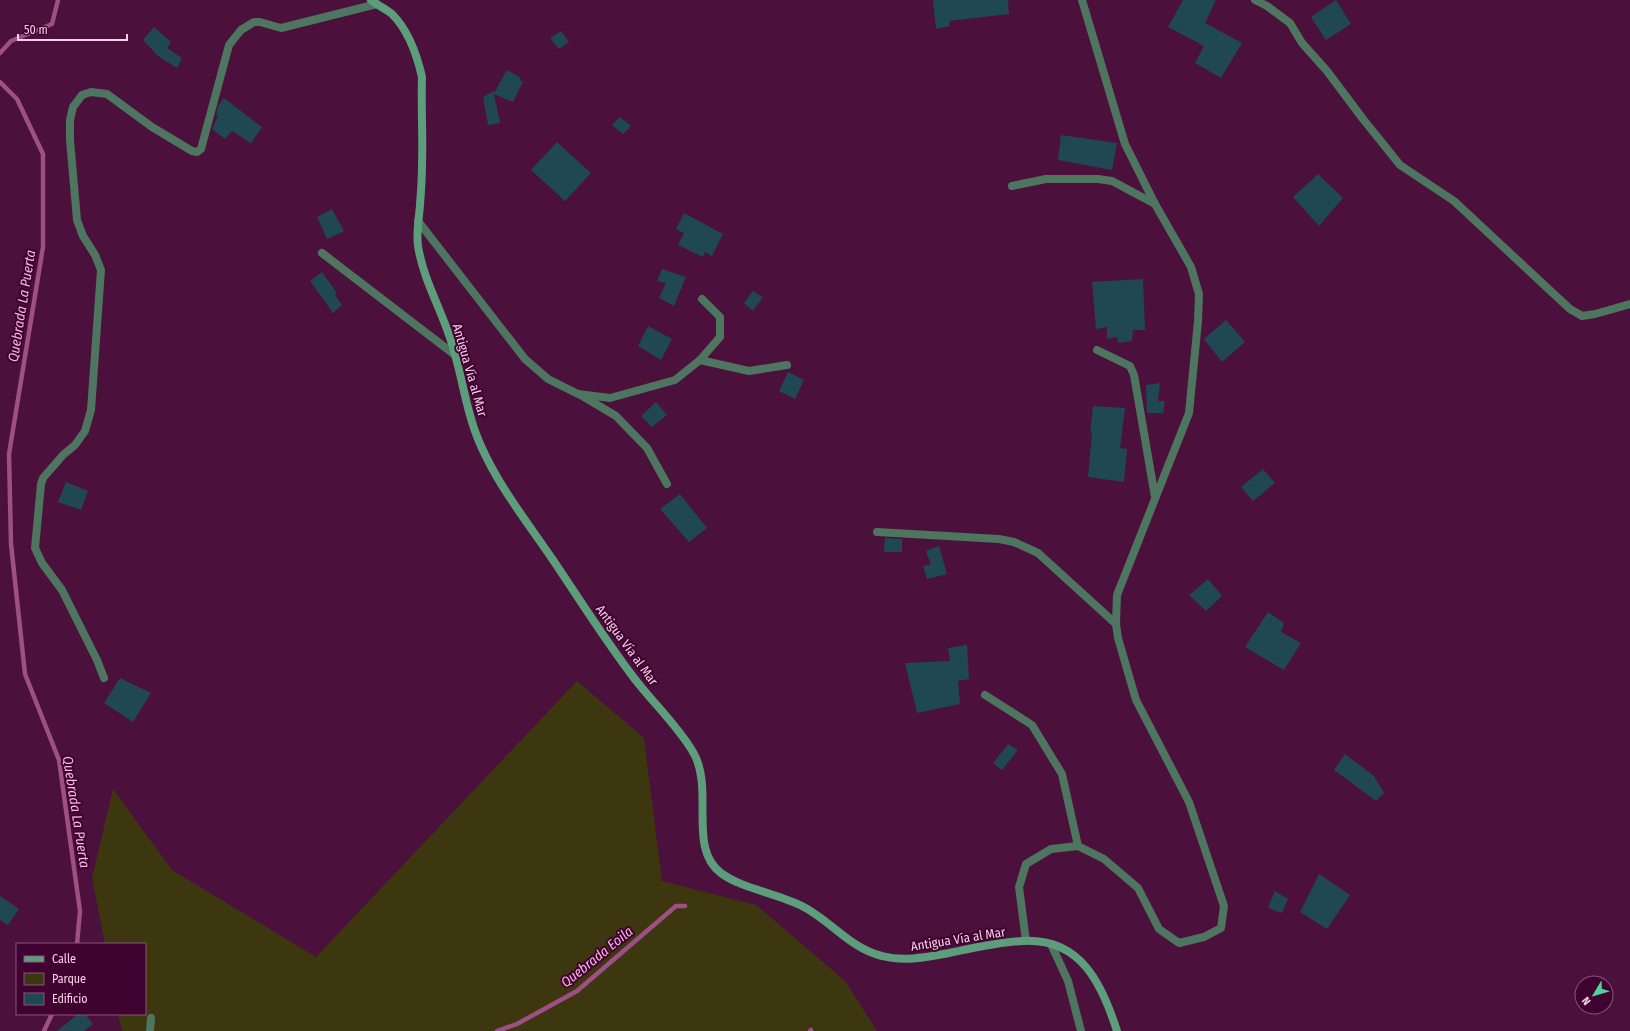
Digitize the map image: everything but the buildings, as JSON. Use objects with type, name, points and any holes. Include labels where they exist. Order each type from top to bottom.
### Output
[{"type":"main road","name":"Antigua Vía al Mar","points":[[374,2],[392,14],[403,31],[413,48],[422,77],[422,162],[417,242],[422,266],[450,337],[469,415],[480,445],[498,479],[634,677],[683,736],[696,757],[702,776],[704,794],[703,843],[709,861],[722,874],[742,884],[782,897],[806,908],[861,948],[881,956],[913,959],[1026,941],[1051,944],[1084,964],[1098,983],[1108,1004],[1117,1031]]},
{"type":"street","points":[[1026,941],[1019,887],[1026,864],[1051,849],[1078,846],[1104,859],[1138,888],[1159,929],[1179,943],[1204,937],[1221,928],[1224,906],[1189,802],[1136,700],[1118,638],[1116,624],[1117,595],[1189,413],[1198,321],[1199,294],[1191,267],[1155,204],[1125,144],[1082,0]]},
{"type":"street","points":[[1255,0],[1267,6],[1290,23],[1302,43],[1327,71],[1400,165],[1454,201],[1570,309],[1582,316],[1595,314],[1630,304]]},
{"type":"street","points":[[104,678],[97,660],[62,590],[42,563],[35,548],[41,484],[43,478],[75,445],[85,431],[91,410],[101,270],[96,255],[83,236],[77,220],[70,140],[70,120],[74,106],[82,95],[91,92],[107,94],[152,127],[192,151],[198,152],[201,148],[229,45],[241,30],[254,22],[260,22],[281,28],[374,2]]},
{"type":"street","points":[[1012,186],[1046,179],[1098,179],[1112,181],[1155,204]]},
{"type":"street","points":[[418,221],[525,359],[548,380],[578,394],[616,416],[647,448],[667,484]]},
{"type":"street","points":[[322,253],[455,355]]},
{"type":"street","points":[[578,394],[610,398],[675,380],[700,360],[720,337],[720,317],[702,299]]},
{"type":"street","points":[[1097,350],[1130,366],[1134,374],[1156,498]]},
{"type":"street","points":[[700,360],[749,371],[787,365]]},
{"type":"street","points":[[877,532],[999,539],[1014,542],[1038,553],[1116,624]]},
{"type":"street","points":[[985,695],[1032,725],[1062,774],[1078,846]]},
{"type":"street","points":[[1051,944],[1068,981],[1081,1031]]},
{"type":"street","points":[[150,1031],[151,1018]]},
{"type":"green space","points":[[577,681],[644,738],[662,881],[756,905],[845,981],[877,1031],[122,1031],[118,1015],[146,1015],[146,943],[105,943],[92,878],[113,789],[172,870],[316,957]]},
{"type":"waterway","name":"Quebrada La Puerta","points":[[0,53],[11,41],[52,24],[58,0]]},
{"type":"waterway","name":"Quebrada La Puerta","points":[[0,82],[17,99],[43,154],[43,247],[9,454],[11,544],[25,674],[59,760],[80,911],[77,943]]},
{"type":"waterway","name":"Quebrada Eoila","points":[[497,1031],[517,1024],[577,991],[676,906],[685,906]]},
{"type":"waterway","name":"Quebrada La Puerta","points":[[44,1031],[52,1015]]}]
